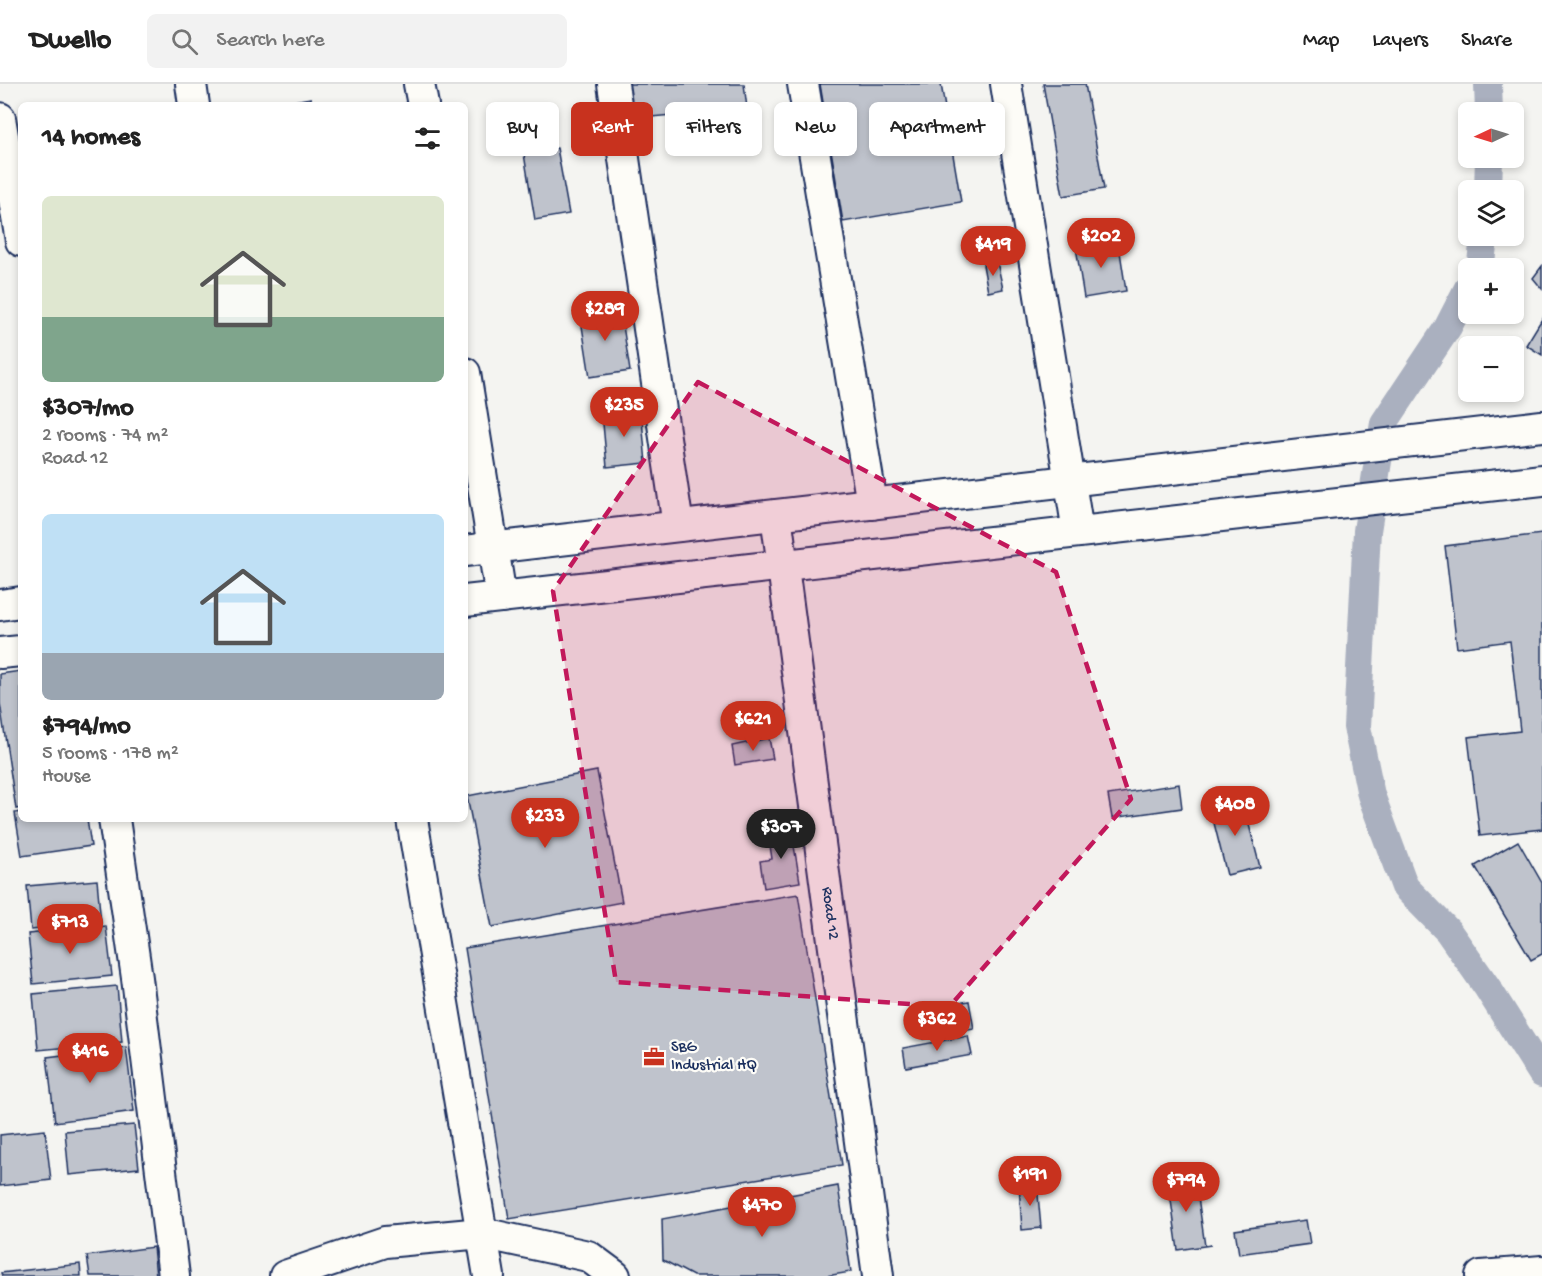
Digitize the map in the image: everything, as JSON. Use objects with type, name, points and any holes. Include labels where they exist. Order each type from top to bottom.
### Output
[{"type":"street","points":[[191,84],[194,102]]},
{"type":"street","points":[[419,84],[422,102]]},
{"type":"street","points":[[613,84],[678,526]]},
{"type":"street","points":[[803,84],[872,504]]},
{"type":"street","points":[[1006,84],[1078,532]]},
{"type":"street","points":[[0,118],[18,220]]},
{"type":"street","points":[[468,410],[479,549],[501,597]]},
{"type":"street","points":[[479,549],[1542,426]]},
{"type":"street","points":[[468,601],[1542,480]]},
{"type":"street","name":"Road 12","points":[[776,515],[878,1276]]},
{"type":"street","points":[[0,605],[18,602]]},
{"type":"street","points":[[0,653],[18,651]]},
{"type":"street","points":[[114,822],[137,978],[174,1276]]},
{"type":"street","points":[[413,822],[489,1276]]},
{"type":"street","points":[[285,1276],[385,1242],[482,1233],[588,1256],[615,1276]]},
{"type":"street","points":[[1489,1276],[1542,1270]]},
{"type":"highlighted area","points":[[698,382],[1056,572],[1131,799],[949,1007],[616,982],[553,591]]},
{"type":"building","points":[[626,84],[744,84],[746,102],[665,102],[665,116],[653,117],[653,102],[628,102]]},
{"type":"building","points":[[820,84],[941,84],[944,102],[869,102],[869,156],[953,156],[961,202],[843,222],[832,156],[857,156],[857,102],[823,102]]},
{"type":"building","points":[[1043,84],[1085,84],[1104,189],[1063,196]]},
{"type":"building","points":[[311,98],[312,102],[289,102]]},
{"type":"building","points":[[524,156],[558,156],[569,214],[535,220]]},
{"type":"building","points":[[1118,239],[1126,291],[1084,298],[1076,247]]},
{"type":"building","points":[[997,262],[1003,289],[988,292],[983,265]]},
{"type":"building","points":[[1542,266],[1542,289],[1533,278]]},
{"type":"building","points":[[620,306],[630,371],[590,377],[580,313]]},
{"type":"building","points":[[1542,319],[1542,355],[1526,345]]},
{"type":"building","points":[[641,409],[646,463],[607,467],[602,413]]},
{"type":"building","points":[[1542,534],[1542,829],[1480,836],[1468,737],[1520,731],[1510,641],[1457,648],[1445,546]]},
{"type":"building","points":[[18,671],[18,809],[16,809],[0,703],[0,674]]},
{"type":"building","points":[[769,738],[773,759],[735,765],[732,746]]},
{"type":"building","points":[[597,771],[622,902],[492,927],[468,796]]},
{"type":"building","points":[[1179,784],[1182,808],[1112,818],[1108,795]]},
{"type":"building","points":[[1242,798],[1260,867],[1227,875],[1210,807]]},
{"type":"building","points":[[18,812],[18,822],[87,822],[91,846],[22,856],[15,813]]},
{"type":"building","points":[[791,828],[800,882],[764,888],[760,861],[772,859],[768,832]]},
{"type":"building","points":[[1518,841],[1542,883],[1542,954],[1531,960],[1475,866]]},
{"type":"building","points":[[97,880],[101,923],[31,930],[27,886]]},
{"type":"building","name":"SBG Industrial HQ","points":[[798,894],[842,1165],[509,1219],[465,948]]},
{"type":"building","points":[[106,926],[112,976],[33,984],[28,934]]},
{"type":"building","points":[[117,986],[122,1042],[38,1050],[33,994]]},
{"type":"building","points":[[969,1001],[974,1029],[923,1039],[917,1011]]},
{"type":"building","points":[[968,1036],[972,1055],[906,1067],[903,1048]]},
{"type":"building","points":[[126,1047],[134,1111],[55,1122],[47,1057]]},
{"type":"building","points":[[134,1125],[139,1168],[69,1175],[65,1131]]},
{"type":"building","points":[[45,1130],[51,1180],[0,1186],[0,1135]]},
{"type":"building","points":[[1195,1176],[1205,1246],[1178,1250],[1168,1179]]},
{"type":"building","points":[[1037,1184],[1041,1228],[1022,1230],[1019,1185]]},
{"type":"building","points":[[838,1186],[851,1272],[826,1276],[693,1276],[663,1260],[662,1219]]},
{"type":"building","points":[[1306,1220],[1310,1244],[1239,1254],[1235,1230]]},
{"type":"building","points":[[153,1247],[156,1276],[90,1276],[87,1256]]},
{"type":"building","points":[[80,1264],[81,1276],[2,1276],[1,1273]]},
{"type":"waterway","points":[[1488,84],[1489,102]]},
{"type":"waterway","points":[[1488,180],[1489,168]]},
{"type":"waterway","points":[[1482,258],[1483,246]]},
{"type":"waterway","points":[[1458,308],[1448,327],[1384,423],[1367,531],[1357,727],[1371,795],[1405,887],[1448,931],[1487,987],[1542,1074]]},
{"type":"place","name":"SBG Industrial HQ","points":[[654,1057]]}]
